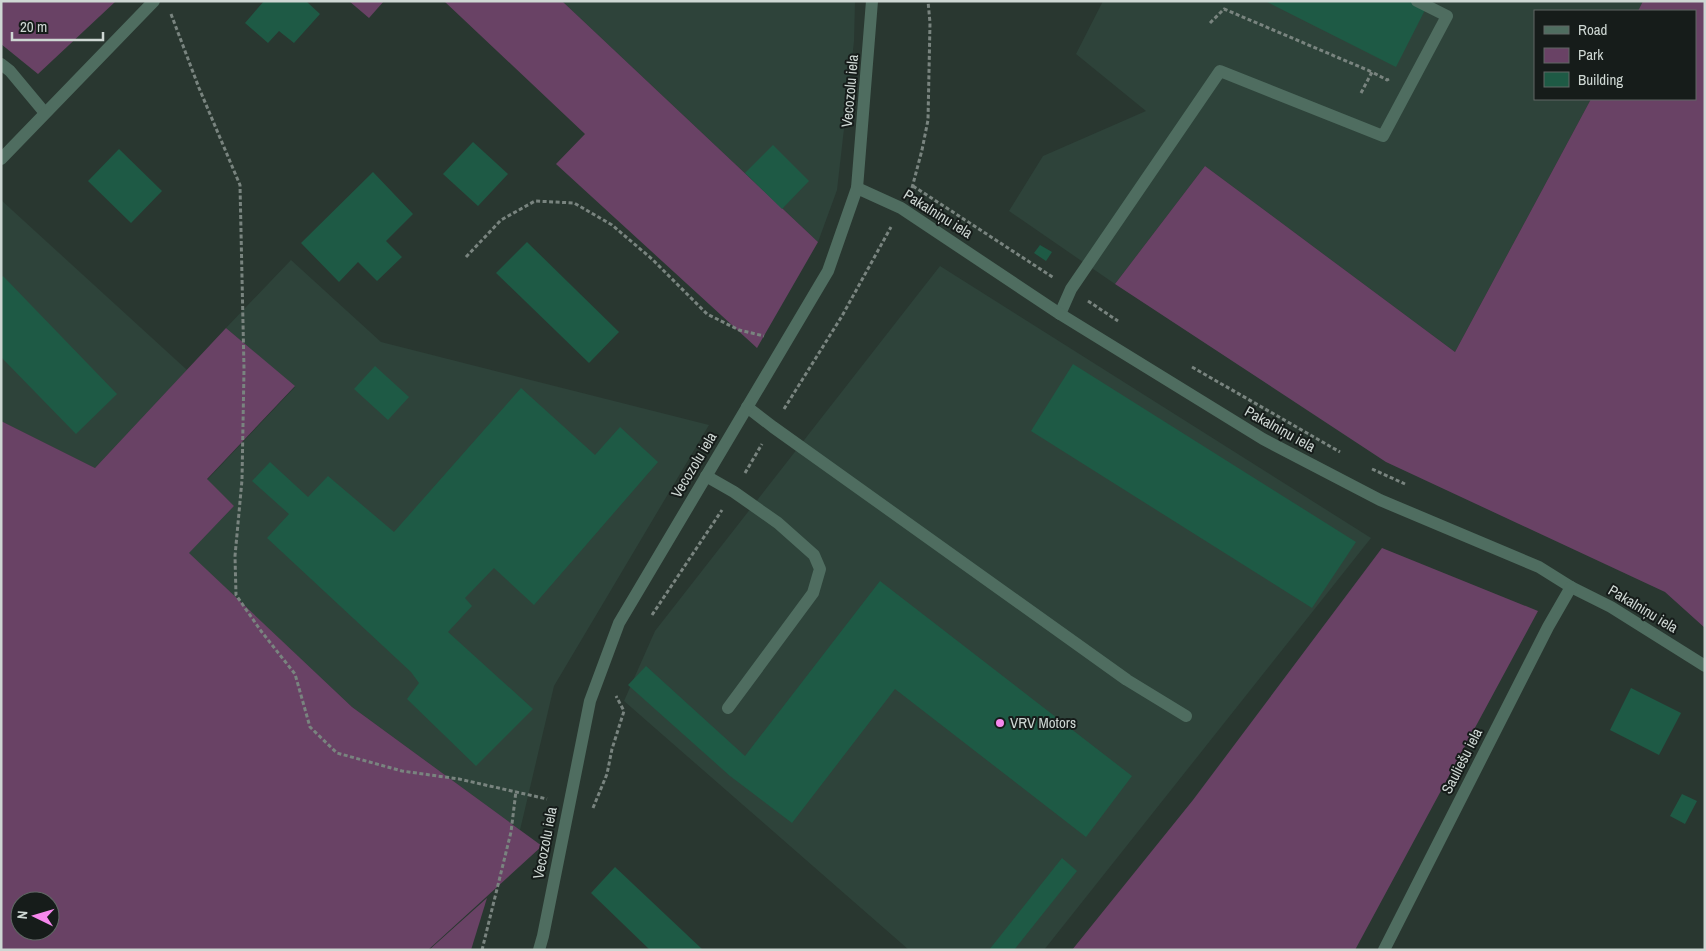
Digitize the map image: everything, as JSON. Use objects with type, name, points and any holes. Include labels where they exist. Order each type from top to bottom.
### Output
[{"type":"street","points":[[1,160],[154,1]]},
{"type":"street","name":"Vecozolu iela","points":[[539,950],[590,701],[619,623],[828,271],[857,188],[872,1]]},
{"type":"street","points":[[1060,314],[1071,289],[1220,71],[1383,136],[1447,16],[1417,1]]},
{"type":"street","points":[[1,64],[10,71],[46,113]]},
{"type":"street","name":"Pakalniņu iela","points":[[857,188],[900,208],[1060,314],[1263,439],[1380,500],[1539,567],[1571,587],[1611,607],[1705,666]]},
{"type":"street","points":[[747,407],[1127,680],[1186,716]]},
{"type":"street","points":[[706,476],[734,492],[778,524],[814,555],[820,569],[813,593],[728,708]]},
{"type":"street","name":"Sauliešu iela","points":[[1384,950],[1548,627],[1571,587]]},
{"type":"path","points":[[1210,22],[1224,9],[1372,72]]},
{"type":"path","points":[[170,10],[198,88],[240,185],[244,369],[242,480],[235,556],[236,595],[261,631],[295,674],[310,727],[337,753],[402,771],[459,779],[569,804]]},
{"type":"path","points":[[913,186],[1123,325]]},
{"type":"path","points":[[466,257],[501,220],[535,201],[574,203],[612,225],[652,259],[707,314],[739,330],[786,341]]},
{"type":"path","points":[[1189,365],[1344,454]]},
{"type":"path","points":[[1370,467],[1406,484]]},
{"type":"path","points":[[482,950],[511,832],[516,791]]},
{"type":"shaded area","points":[[562,1],[855,1],[854,41],[837,190],[818,242]]},
{"type":"shaded area","points":[[1103,1],[1643,1],[1638,10],[1534,10],[1534,100],[1590,100],[1455,352],[1205,166],[1115,284],[1009,211],[1043,156],[1146,111],[1076,54]]},
{"type":"shaded area","points":[[1,200],[187,370],[95,468],[1,421]]},
{"type":"shaded area","points":[[291,260],[381,342],[709,425],[554,686],[520,830],[352,707],[188,553],[234,506],[207,480],[295,387],[226,328]]},
{"type":"shaded area","points":[[940,266],[1371,538],[1044,950],[909,950],[624,701],[655,631]]},
{"type":"green space","points":[[1,1],[116,1],[38,74],[1,44]]},
{"type":"green space","points":[[349,1],[384,1],[369,18]]},
{"type":"green space","points":[[444,1],[562,1],[818,242],[757,348],[556,164],[585,134]]},
{"type":"green space","points":[[1643,1],[1705,1],[1705,628],[1665,592],[1386,462],[1115,284],[1205,166],[1455,352],[1590,100],[1696,100],[1696,10],[1638,10]]},
{"type":"green space","points":[[226,328],[295,386],[207,479],[234,506],[189,553],[352,707],[542,846],[428,950],[1,950],[1,421],[95,468]]},
{"type":"green space","points":[[1382,548],[1538,611],[1355,950],[1072,950],[1193,800]]},
{"type":"green space","points":[[487,898],[471,950],[429,950]]},
{"type":"building","points":[[264,1],[306,1],[320,14],[294,43],[279,31],[268,43],[245,23]]},
{"type":"building","points":[[1265,1],[1409,1],[1425,10],[1396,67]]},
{"type":"building","points":[[473,142],[508,174],[478,206],[443,174]]},
{"type":"building","points":[[773,145],[809,181],[782,209],[745,173]]},
{"type":"building","points":[[119,149],[162,191],[131,223],[88,181]]},
{"type":"building","points":[[373,172],[413,214],[386,241],[402,257],[377,281],[358,262],[339,282],[301,243]]},
{"type":"building","points":[[527,242],[619,332],[589,363],[496,273]]},
{"type":"building","points":[[1040,245],[1052,252],[1046,261],[1034,253]]},
{"type":"building","points":[[3,276],[117,394],[76,434],[1,357],[1,278]]},
{"type":"building","points":[[1073,364],[1356,542],[1312,608],[1031,431]]},
{"type":"building","points":[[375,366],[409,397],[388,420],[354,389]]},
{"type":"building","points":[[521,388],[595,455],[620,427],[658,462],[534,605],[494,568],[465,598],[472,606],[448,632],[533,709],[476,766],[407,699],[419,683],[411,672],[267,538],[289,514],[252,481],[270,462],[308,497],[328,476],[394,532]]},
{"type":"building","name":"VRV Motors","points":[[880,581],[1132,776],[1086,837],[895,689],[792,823],[730,776],[628,685],[646,666],[745,756]]},
{"type":"building","points":[[1631,688],[1681,713],[1659,755],[1610,730]]},
{"type":"building","points":[[1682,794],[1697,801],[1685,824],[1670,816]]},
{"type":"building","points":[[1062,858],[1077,871],[1014,950],[989,950]]},
{"type":"building","points":[[615,867],[703,950],[650,950],[591,893]]},
{"type":"place","name":"VRV Motors","points":[[1000,723]]}]
